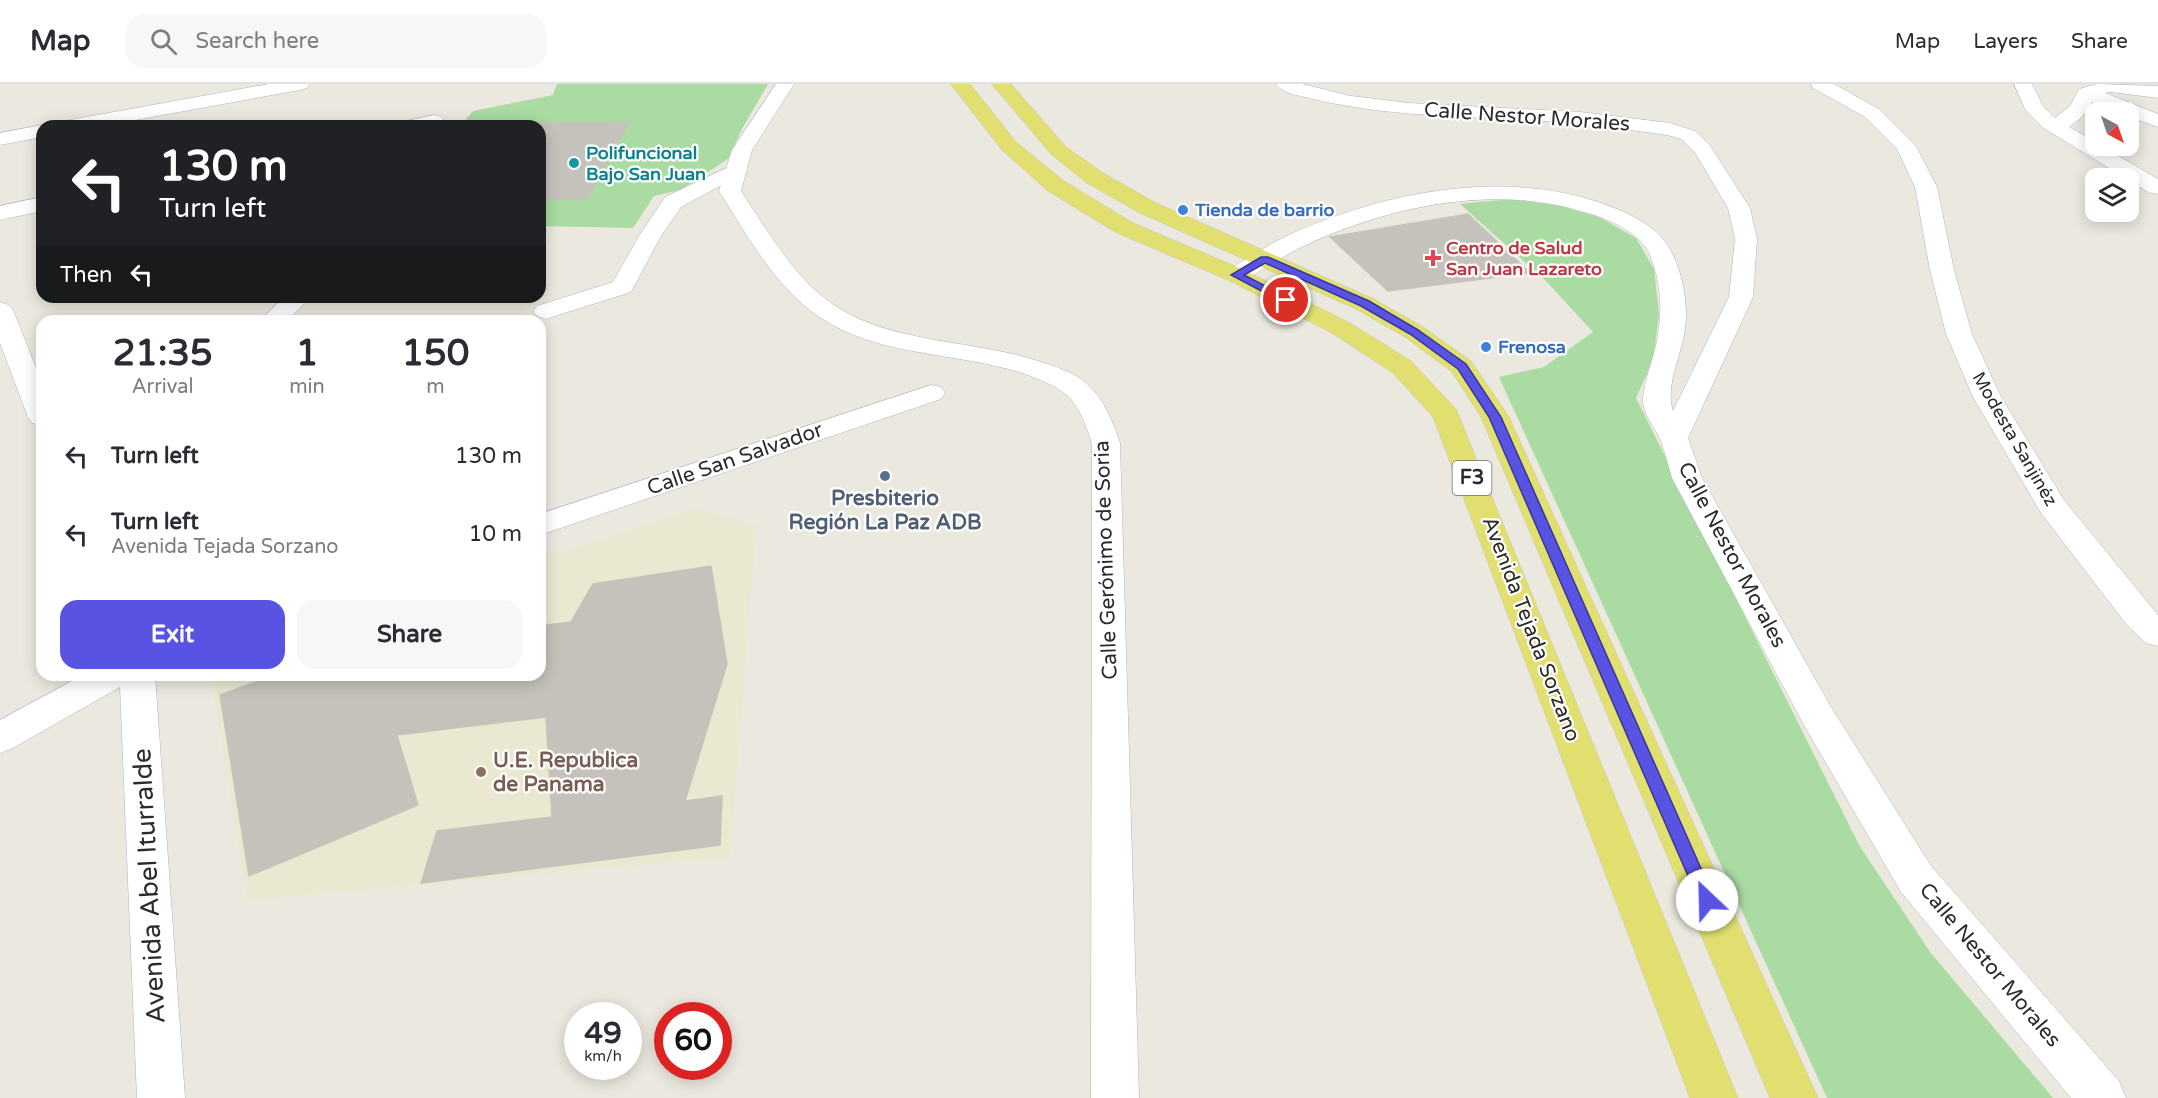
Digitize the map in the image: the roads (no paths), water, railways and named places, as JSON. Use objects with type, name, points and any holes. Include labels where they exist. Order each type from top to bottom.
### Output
[{"type":"main road","name":"Avenida Tejada Sorzano","points":[[960,84],[1009,146],[1056,186],[1125,228],[1236,275],[1341,328],[1402,367],[1446,414],[1714,1098]]},
{"type":"main road","name":"F3","points":[[1000,84],[1059,151],[1095,178],[1146,207],[1365,304],[1414,332],[1462,367],[1495,417],[1794,1098]]},
{"type":"street","points":[[103,120],[300,84]]},
{"type":"street","name":"Calle Gerónimo de Soria","points":[[785,84],[742,150],[730,191],[756,232],[808,296],[831,314],[855,326],[913,343],[1002,360],[1042,372],[1072,386],[1086,401],[1101,425],[1106,442],[1115,1098]]},
{"type":"street","name":"Calle Nestor Morales","points":[[1284,84],[1351,102],[1409,109],[1580,118],[1670,129],[1688,135],[1702,148],[1739,208],[1746,239],[1742,297],[1674,438],[1687,478],[1812,706],[1916,879],[2102,1098]]},
{"type":"street","name":"Modesta Sanjinéz","points":[[1820,84],[1872,113],[1906,146],[1926,187],[1942,270],[1959,334],[1987,397],[2052,506],[2139,617],[2158,634]]},
{"type":"street","points":[[2023,84],[2035,109],[2054,126],[2158,188]]},
{"type":"street","points":[[2086,93],[2110,86],[2158,92]]},
{"type":"street","points":[[2054,126],[2071,119],[2082,104],[2086,93]]},
{"type":"street","points":[[2086,93],[2158,121]]},
{"type":"street","points":[[0,139],[36,132]]},
{"type":"street","points":[[546,311],[622,287],[673,202],[737,170]]},
{"type":"street","points":[[1236,275],[1297,240],[1346,220],[1442,196],[1511,192],[1571,201],[1602,210],[1636,226],[1660,251],[1667,271],[1674,323],[1657,403],[1674,438]]},
{"type":"street","points":[[0,213],[36,205]]},
{"type":"street","points":[[279,315],[292,303]]},
{"type":"street","points":[[0,310],[36,402]]},
{"type":"street","name":"Calle San Salvador","points":[[546,523],[931,393]]},
{"type":"street","points":[[0,738],[101,681]]},
{"type":"street","name":"Avenida Abel Iturralde","points":[[137,681],[161,1098]]},
{"type":"place","name":"Polifuncional Bajo San Juan","points":[[574,163]]},
{"type":"place","name":"Tienda de barrio","points":[[1183,210]]},
{"type":"place","name":"Centro de Salud San Juan Lazareto","points":[[1433,258]]},
{"type":"place","name":"Frenosa","points":[[1486,347]]},
{"type":"place","name":"Presbiterio Región La Paz ADB","points":[[885,476]]},
{"type":"place","name":"U.E. Republica de Panama","points":[[481,772]]}]
